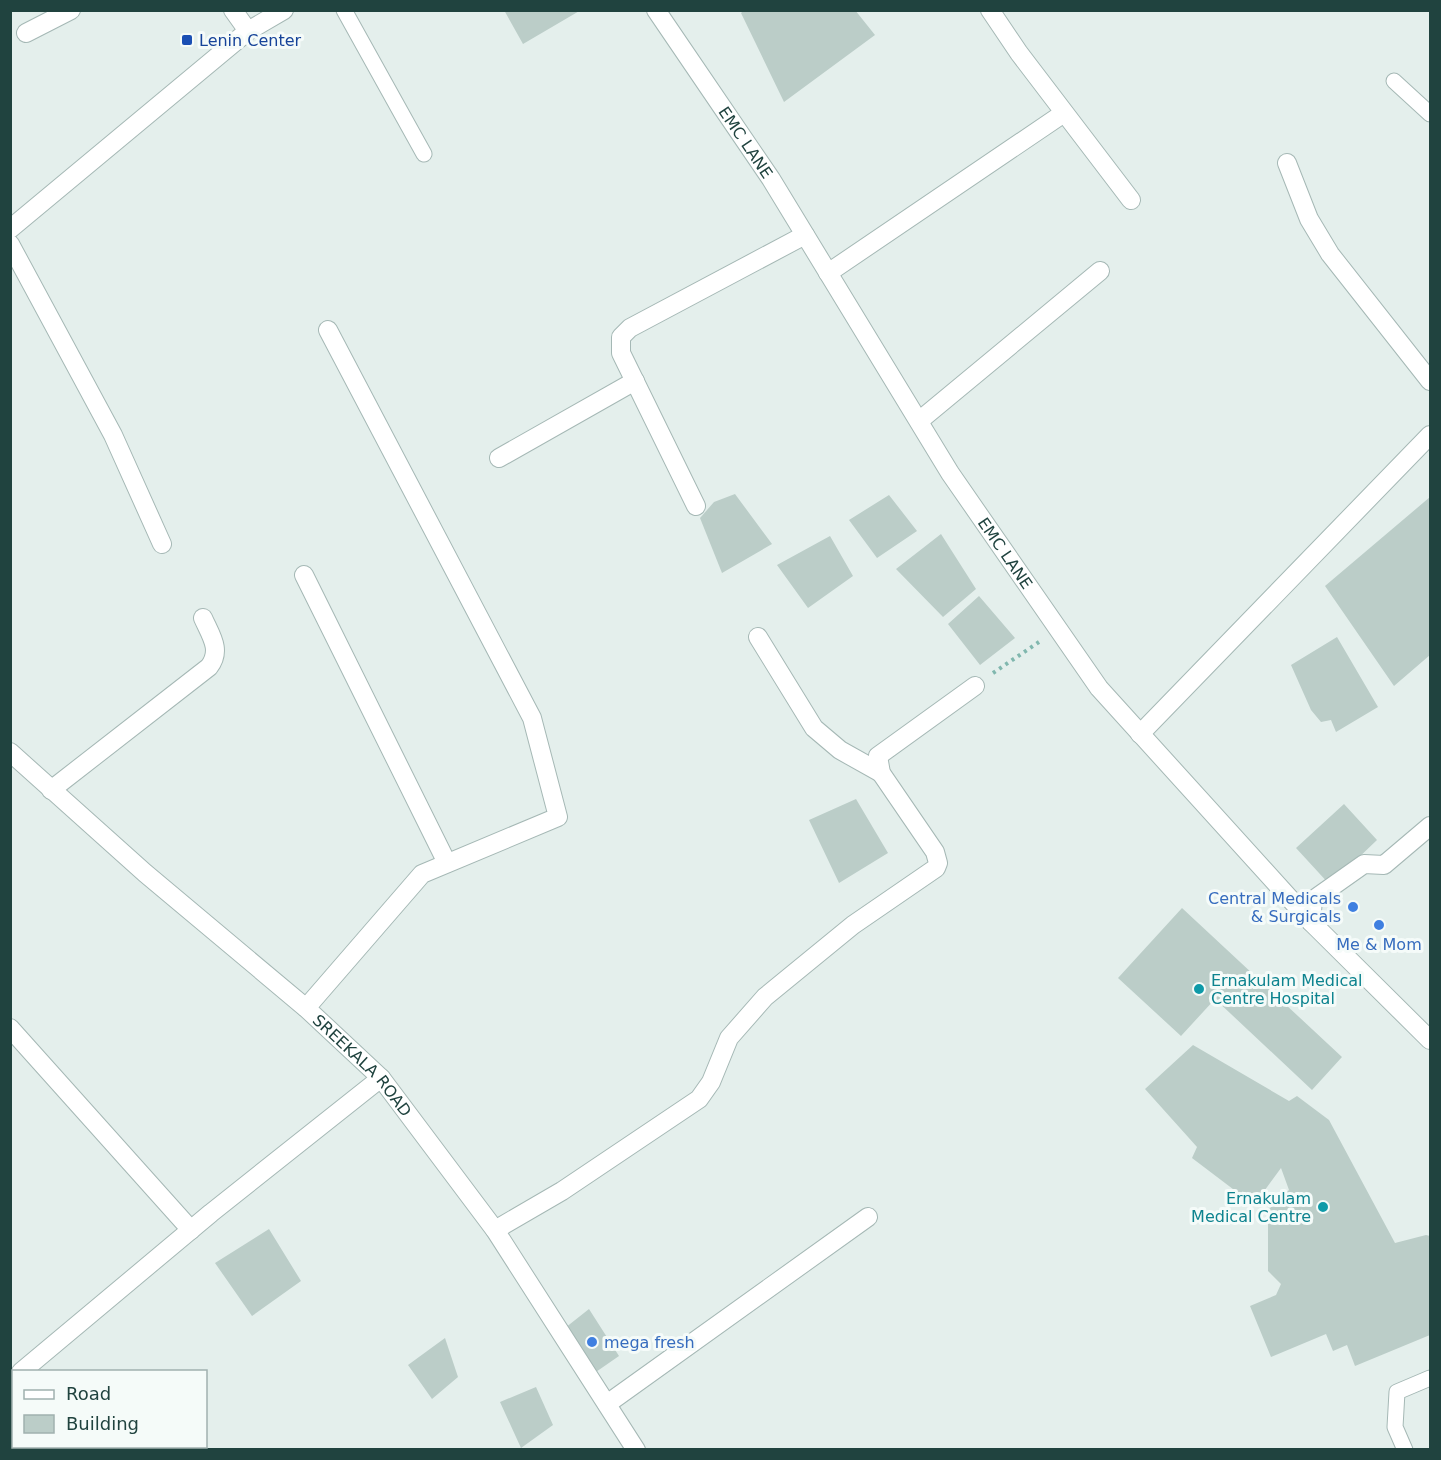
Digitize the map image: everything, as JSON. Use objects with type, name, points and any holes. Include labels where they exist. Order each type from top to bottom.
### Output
[{"type":"street","points":[[26,33],[71,10]]},
{"type":"street","points":[[233,10],[248,31]]},
{"type":"street","points":[[10,230],[248,31],[284,10]]},
{"type":"street","name":"EMC LANE","points":[[656,10],[771,179],[950,473],[1099,688],[1311,922],[1431,1040]]},
{"type":"street","points":[[990,10],[1131,200]]},
{"type":"street","points":[[828,273],[1065,113]]},
{"type":"street","points":[[1287,163],[1309,219],[1330,254],[1431,381]]},
{"type":"street","points":[[696,506],[621,353],[621,337],[630,328],[805,236]]},
{"type":"street","points":[[10,244],[113,435],[162,544]]},
{"type":"street","points":[[919,422],[1100,271]]},
{"type":"street","points":[[306,1008],[422,874],[558,817],[532,718],[328,330]]},
{"type":"street","points":[[499,458],[635,381]]},
{"type":"street","points":[[1140,734],[1431,435]]},
{"type":"street","points":[[304,575],[447,863]]},
{"type":"street","points":[[51,790],[209,667],[215,659],[217,648],[203,618]]},
{"type":"street","points":[[758,637],[814,728],[840,750],[881,773]]},
{"type":"street","points":[[495,1230],[562,1191],[699,1099],[711,1082],[729,1038],[765,997],[853,925],[936,868],[938,862],[935,852],[881,773],[878,756],[975,686]]},
{"type":"street","name":"SREEKALA ROAD","points":[[10,752],[145,873],[306,1008],[381,1078],[495,1230],[636,1449]]},
{"type":"street","points":[[1311,922],[1313,900],[1364,864],[1384,865],[1431,826]]},
{"type":"street","points":[[10,1028],[192,1230]]},
{"type":"street","points":[[22,1370],[381,1078]]},
{"type":"street","points":[[607,1404],[868,1217]]},
{"type":"lane","points":[[344,10],[424,154]]},
{"type":"lane","points":[[1394,81],[1431,114]]},
{"type":"lane","points":[[1405,1449],[1395,1427],[1397,1392],[1431,1378]]},
{"type":"path","points":[[975,686],[1057,629]]},
{"type":"building","points":[[504,10],[581,10],[523,44]]},
{"type":"building","points":[[744,10],[855,10],[875,35],[784,102],[741,13]]},
{"type":"building","points":[[735,494],[772,544],[722,573],[700,518],[714,502]]},
{"type":"building","points":[[889,495],[917,531],[877,558],[849,520]]},
{"type":"building","points":[[1430,497],[1430,655],[1394,686],[1325,586]]},
{"type":"building","points":[[941,534],[976,589],[943,617],[896,569]]},
{"type":"building","points":[[830,536],[853,576],[808,608],[777,565]]},
{"type":"building","points":[[979,596],[1015,638],[980,665],[948,624]]},
{"type":"building","points":[[1337,637],[1378,707],[1336,732],[1331,720],[1321,722],[1311,710],[1291,665]]},
{"type":"building","points":[[856,799],[888,853],[839,883],[809,820]]},
{"type":"building","points":[[1344,804],[1377,840],[1330,885],[1296,848]]},
{"type":"building","name":"Ernakulam Medical Centre Hospital","points":[[1182,908],[1342,1057],[1312,1090],[1215,999],[1181,1036],[1118,978]]},
{"type":"building","name":"Ernakulam Medical Centre","points":[[1193,1045],[1289,1101],[1297,1096],[1329,1120],[1395,1243],[1430,1236],[1430,1335],[1355,1366],[1347,1345],[1333,1351],[1326,1334],[1271,1357],[1250,1306],[1276,1295],[1281,1284],[1268,1271],[1268,1210],[1289,1190],[1281,1168],[1254,1205],[1192,1158],[1197,1147],[1145,1089]]},
{"type":"building","points":[[269,1229],[301,1281],[252,1316],[215,1263]]},
{"type":"building","name":"mega fresh","points":[[589,1309],[619,1356],[593,1374],[565,1328]]},
{"type":"building","points":[[445,1338],[458,1377],[432,1399],[408,1365]]},
{"type":"building","points":[[536,1387],[553,1425],[521,1448],[500,1402]]},
{"type":"building","points":[[60,1448],[106,1448],[103,1450],[60,1450]]},
{"type":"place","name":"Lenin Center","points":[[187,40]]},
{"type":"place","name":"Central Medicals & Surgicals","points":[[1353,907]]},
{"type":"place","name":"Me & Mom","points":[[1379,925]]},
{"type":"place","name":"Ernakulam Medical Centre Hospital","points":[[1199,989]]},
{"type":"place","name":"Ernakulam Medical Centre","points":[[1323,1207]]},
{"type":"place","name":"mega fresh","points":[[592,1342]]}]
